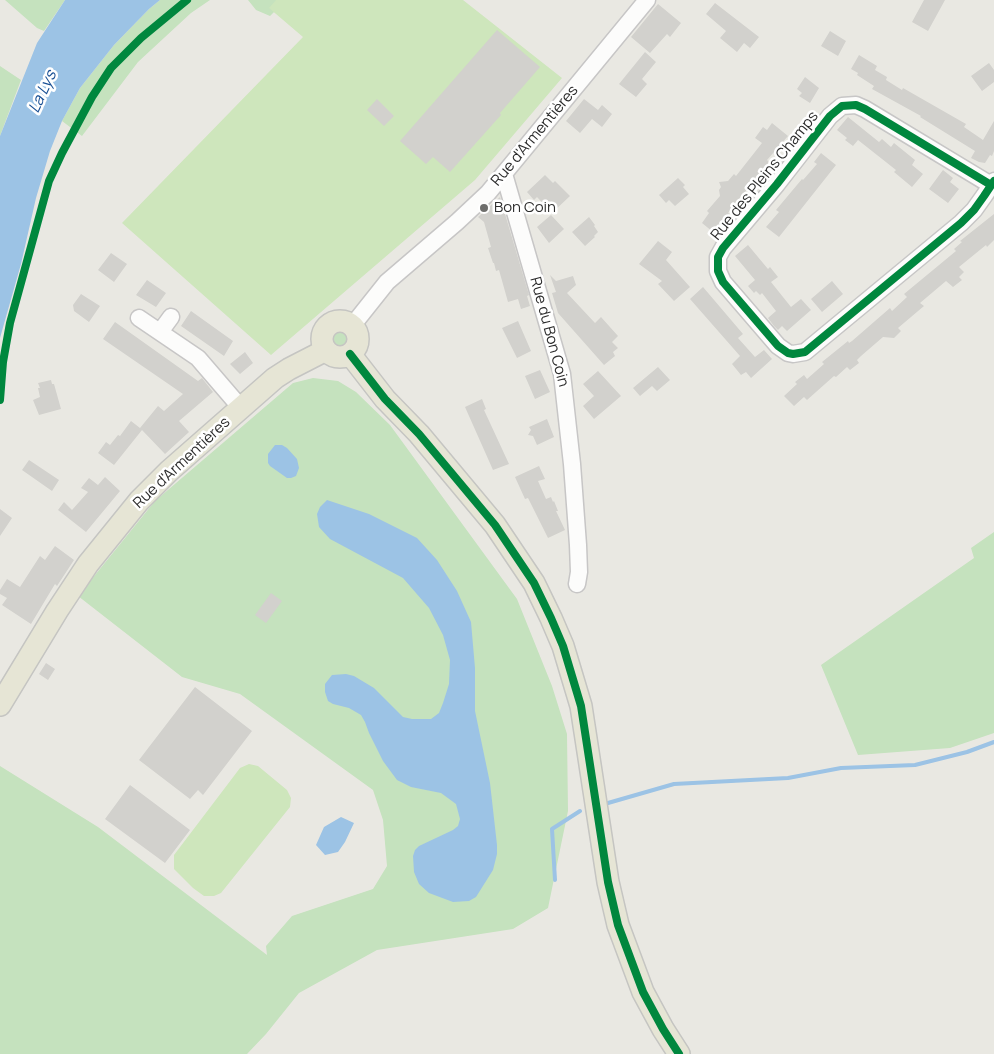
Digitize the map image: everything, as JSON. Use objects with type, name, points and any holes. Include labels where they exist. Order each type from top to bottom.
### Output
[{"type":"main road","points":[[339,321],[352,326],[356,331],[358,340],[356,347],[350,354],[337,357],[326,350],[322,340],[327,327],[339,321]]},
{"type":"main road","name":"Rue d'Armentières","points":[[0,704],[88,564],[139,501],[162,478],[282,373],[326,350]]},
{"type":"main road","points":[[350,354],[386,399],[419,434],[495,525],[534,583],[552,618],[563,646],[581,706],[608,882],[618,925],[643,992],[679,1054]]},
{"type":"street","name":"Rue d'Armentières","points":[[352,326],[387,282],[476,205],[504,174],[647,0]]},
{"type":"street","name":"Rue des Pleins Champs","points":[[851,104],[861,107],[993,183],[974,210],[961,223],[805,352],[799,354],[788,353],[778,346],[723,282],[718,271],[718,257],[723,248],[777,184],[830,116],[842,106],[851,104]]},
{"type":"street","name":"Rue du Bon Coin","points":[[504,174],[562,374],[578,545],[579,572],[577,584]]},
{"type":"street","points":[[160,332],[171,317]]},
{"type":"street","points":[[138,318],[198,358],[241,408]]},
{"type":"green space","points":[[5,0],[65,0],[44,31],[37,28]]},
{"type":"green space","points":[[160,0],[210,0],[191,13],[138,62],[82,136],[62,121],[80,88],[114,45]]},
{"type":"green space","points":[[248,0],[278,0],[280,6],[270,16],[256,10]]},
{"type":"green space","points":[[276,0],[463,0],[562,78],[475,180],[271,355],[122,223],[303,37],[269,8]]},
{"type":"green space","points":[[0,66],[21,80],[0,136]]},
{"type":"green space","points":[[339,330],[345,333],[348,339],[345,345],[339,348],[333,345],[330,339],[333,333]]},
{"type":"green space","points":[[313,378],[338,381],[356,392],[390,425],[517,599],[552,686],[567,734],[568,811],[548,908],[513,929],[377,950],[299,993],[247,1054],[0,1054],[0,766],[98,827],[267,955],[266,946],[292,916],[373,889],[387,866],[383,820],[373,790],[240,694],[182,677],[78,596],[155,501],[293,383]]},
{"type":"green space","points":[[994,532],[994,733],[950,748],[858,755],[821,665],[974,558],[971,548]]},
{"type":"green space","points":[[249,764],[258,766],[287,790],[291,798],[290,807],[221,893],[214,896],[204,896],[174,869],[174,855],[240,768]]},
{"type":"water","name":"La Lys","points":[[65,0],[160,0],[114,45],[80,88],[62,121],[50,151],[36,198],[21,264],[0,338],[0,136],[37,43]]},
{"type":"water","points":[[275,445],[282,445],[287,448],[297,459],[299,468],[296,476],[287,478],[270,466],[268,454]]},
{"type":"water","points":[[327,500],[369,514],[417,538],[437,560],[457,591],[471,622],[475,668],[475,711],[490,783],[497,854],[493,870],[476,897],[469,901],[453,902],[429,893],[419,884],[414,872],[413,856],[415,850],[419,846],[458,826],[460,819],[456,804],[441,793],[411,787],[397,780],[383,761],[361,715],[349,708],[328,701],[325,684],[332,675],[346,674],[354,676],[374,688],[403,717],[431,719],[439,713],[443,703],[449,684],[450,660],[443,635],[429,608],[403,578],[330,539],[319,527],[317,514],[320,507]]},
{"type":"water","points":[[341,817],[354,823],[338,852],[325,855],[316,845],[324,827]]},
{"type":"building","points":[[924,0],[945,0],[928,31],[912,22]]},
{"type":"building","points":[[715,3],[759,37],[750,48],[744,43],[737,52],[720,38],[726,31],[706,14]]},
{"type":"building","points":[[658,4],[681,23],[670,37],[667,34],[650,53],[631,37]]},
{"type":"building","points":[[497,30],[540,67],[500,113],[501,115],[450,172],[433,157],[426,164],[400,141]]},
{"type":"building","points":[[830,31],[846,41],[838,56],[821,46]]},
{"type":"building","points":[[645,52],[656,62],[642,79],[647,84],[636,97],[619,84]]},
{"type":"building","points":[[859,55],[877,66],[875,70],[887,77],[886,80],[966,124],[964,127],[983,140],[994,121],[994,151],[992,156],[990,155],[985,163],[971,158],[975,151],[921,116],[872,89],[874,86],[851,69]]},
{"type":"building","points":[[989,63],[994,70],[994,82],[982,91],[971,76]]},
{"type":"building","points":[[805,77],[819,88],[810,103],[799,96],[802,93],[797,89]]},
{"type":"building","points":[[377,99],[394,116],[384,126],[367,110]]},
{"type":"building","points":[[584,99],[598,110],[602,105],[612,114],[602,127],[592,119],[580,133],[566,121]]},
{"type":"building","points":[[848,117],[879,142],[882,139],[891,147],[894,143],[915,160],[912,165],[923,174],[912,187],[894,172],[896,170],[858,140],[853,146],[845,140],[847,138],[837,130]]},
{"type":"building","points":[[772,123],[788,136],[767,160],[769,162],[728,213],[730,214],[723,223],[721,222],[713,232],[702,223],[709,213],[707,211],[720,196],[719,190],[721,187],[719,182],[728,181],[734,174],[736,176],[762,143],[755,138],[763,127],[767,130]]},
{"type":"building","points":[[821,153],[836,165],[779,237],[766,227],[779,212],[776,210],[817,164],[814,162]]},
{"type":"building","points":[[943,170],[953,178],[950,182],[959,189],[948,203],[929,189]]},
{"type":"building","points":[[545,175],[553,183],[555,181],[570,196],[552,213],[537,197],[534,200],[527,192]]},
{"type":"building","points":[[678,178],[685,185],[683,187],[689,194],[675,206],[669,200],[666,203],[659,195]]},
{"type":"building","points":[[500,197],[529,295],[527,296],[530,306],[521,309],[518,299],[508,302],[499,270],[496,271],[488,248],[491,247],[484,222],[478,217]]},
{"type":"building","points":[[994,214],[994,240],[959,267],[964,272],[959,277],[962,280],[953,287],[946,281],[920,303],[924,306],[898,328],[901,331],[894,338],[883,337],[857,360],[859,363],[850,370],[847,367],[836,377],[834,376],[807,400],[804,397],[794,406],[784,396],[797,384],[795,382],[804,375],[807,379],[824,364],[822,362],[848,341],[849,343],[852,341],[890,308],[892,311],[907,297],[904,294],[956,251],[954,249],[962,242],[960,241]]},
{"type":"building","points":[[551,215],[564,229],[549,243],[537,227]]},
{"type":"building","points":[[589,217],[598,232],[585,246],[572,232]]},
{"type":"building","points":[[658,241],[672,252],[666,260],[690,287],[674,301],[658,284],[662,281],[639,264]]},
{"type":"building","points":[[748,245],[768,269],[770,267],[778,277],[771,282],[791,307],[801,299],[811,310],[787,331],[782,326],[778,330],[774,326],[768,318],[776,311],[762,293],[760,295],[756,291],[754,293],[748,286],[755,280],[735,256]]},
{"type":"building","points":[[111,253],[127,264],[114,282],[98,270]]},
{"type":"building","points":[[550,275],[556,281],[573,276],[576,285],[567,293],[595,323],[601,317],[618,336],[612,342],[618,348],[613,352],[615,356],[604,365],[558,313],[552,293],[556,292]]},
{"type":"building","points":[[147,280],[166,293],[156,307],[136,295]]},
{"type":"building","points":[[832,281],[843,294],[822,312],[811,299]]},
{"type":"building","points":[[703,287],[743,334],[738,338],[755,357],[764,350],[772,359],[751,378],[746,372],[741,375],[732,364],[740,356],[690,299]]},
{"type":"building","points":[[81,294],[100,306],[89,322],[74,311],[73,305]]},
{"type":"building","points":[[191,311],[233,341],[224,356],[181,326]]},
{"type":"building","points":[[518,321],[531,351],[517,358],[502,328]]},
{"type":"building","points":[[115,322],[198,381],[202,378],[213,392],[179,421],[189,432],[165,454],[142,430],[114,465],[98,453],[106,442],[110,445],[118,435],[120,436],[131,421],[140,428],[158,406],[164,411],[183,394],[103,339]]},
{"type":"building","points":[[245,352],[253,363],[240,374],[230,364]]},
{"type":"building","points":[[658,367],[670,380],[657,391],[652,386],[640,396],[633,388]]},
{"type":"building","points":[[540,370],[550,392],[535,399],[525,376]]},
{"type":"building","points":[[598,371],[621,396],[594,419],[583,406],[594,396],[583,384]]},
{"type":"building","points":[[51,380],[52,384],[54,384],[61,409],[39,415],[33,400],[40,397],[38,383]]},
{"type":"building","points":[[482,399],[486,409],[484,410],[509,464],[493,470],[465,407]]},
{"type":"building","points":[[547,419],[554,437],[537,445],[533,436],[528,435],[531,430],[529,427]]},
{"type":"building","points":[[29,460],[59,480],[52,491],[22,470]]},
{"type":"building","points":[[539,466],[545,479],[538,481],[546,499],[551,497],[554,501],[558,511],[556,511],[565,530],[548,538],[528,498],[525,499],[515,477]]},
{"type":"building","points":[[105,477],[120,491],[86,532],[58,510],[64,502],[72,510],[88,492],[81,488],[89,478],[98,485]]},
{"type":"building","points":[[0,509],[12,518],[0,536]]},
{"type":"building","points":[[55,546],[74,560],[57,586],[55,584],[31,624],[2,605],[7,598],[0,594],[0,590],[7,579],[20,587],[40,556],[45,560]]},
{"type":"building","points":[[271,593],[282,601],[266,623],[255,615]]},
{"type":"building","points":[[46,663],[55,669],[48,680],[39,674]]},
{"type":"building","points":[[195,687],[252,731],[203,795],[198,790],[190,799],[139,760]]},
{"type":"building","points":[[130,785],[190,830],[165,863],[105,819]]},
{"type":"waterway","points":[[608,803],[674,784],[788,778],[841,768],[915,765],[967,752],[994,742]]},
{"type":"waterway","points":[[555,880],[552,829],[580,811]]},
{"type":"cycle path","points":[[0,400],[3,362],[10,323],[49,181],[62,153],[92,97],[111,68],[141,38],[187,0]]},
{"type":"cycle path","points":[[991,185],[865,109],[856,105],[842,106],[830,116],[777,184],[723,248],[718,257],[718,271],[723,282],[778,346],[788,353],[805,352],[961,223],[974,210],[994,181]]},
{"type":"cycle path","points":[[350,354],[385,399],[419,434],[495,525],[534,583],[551,618],[563,646],[581,706],[608,882],[618,925],[643,992],[679,1054]]},
{"type":"place","name":"Bon Coin","points":[[484,208]]}]
